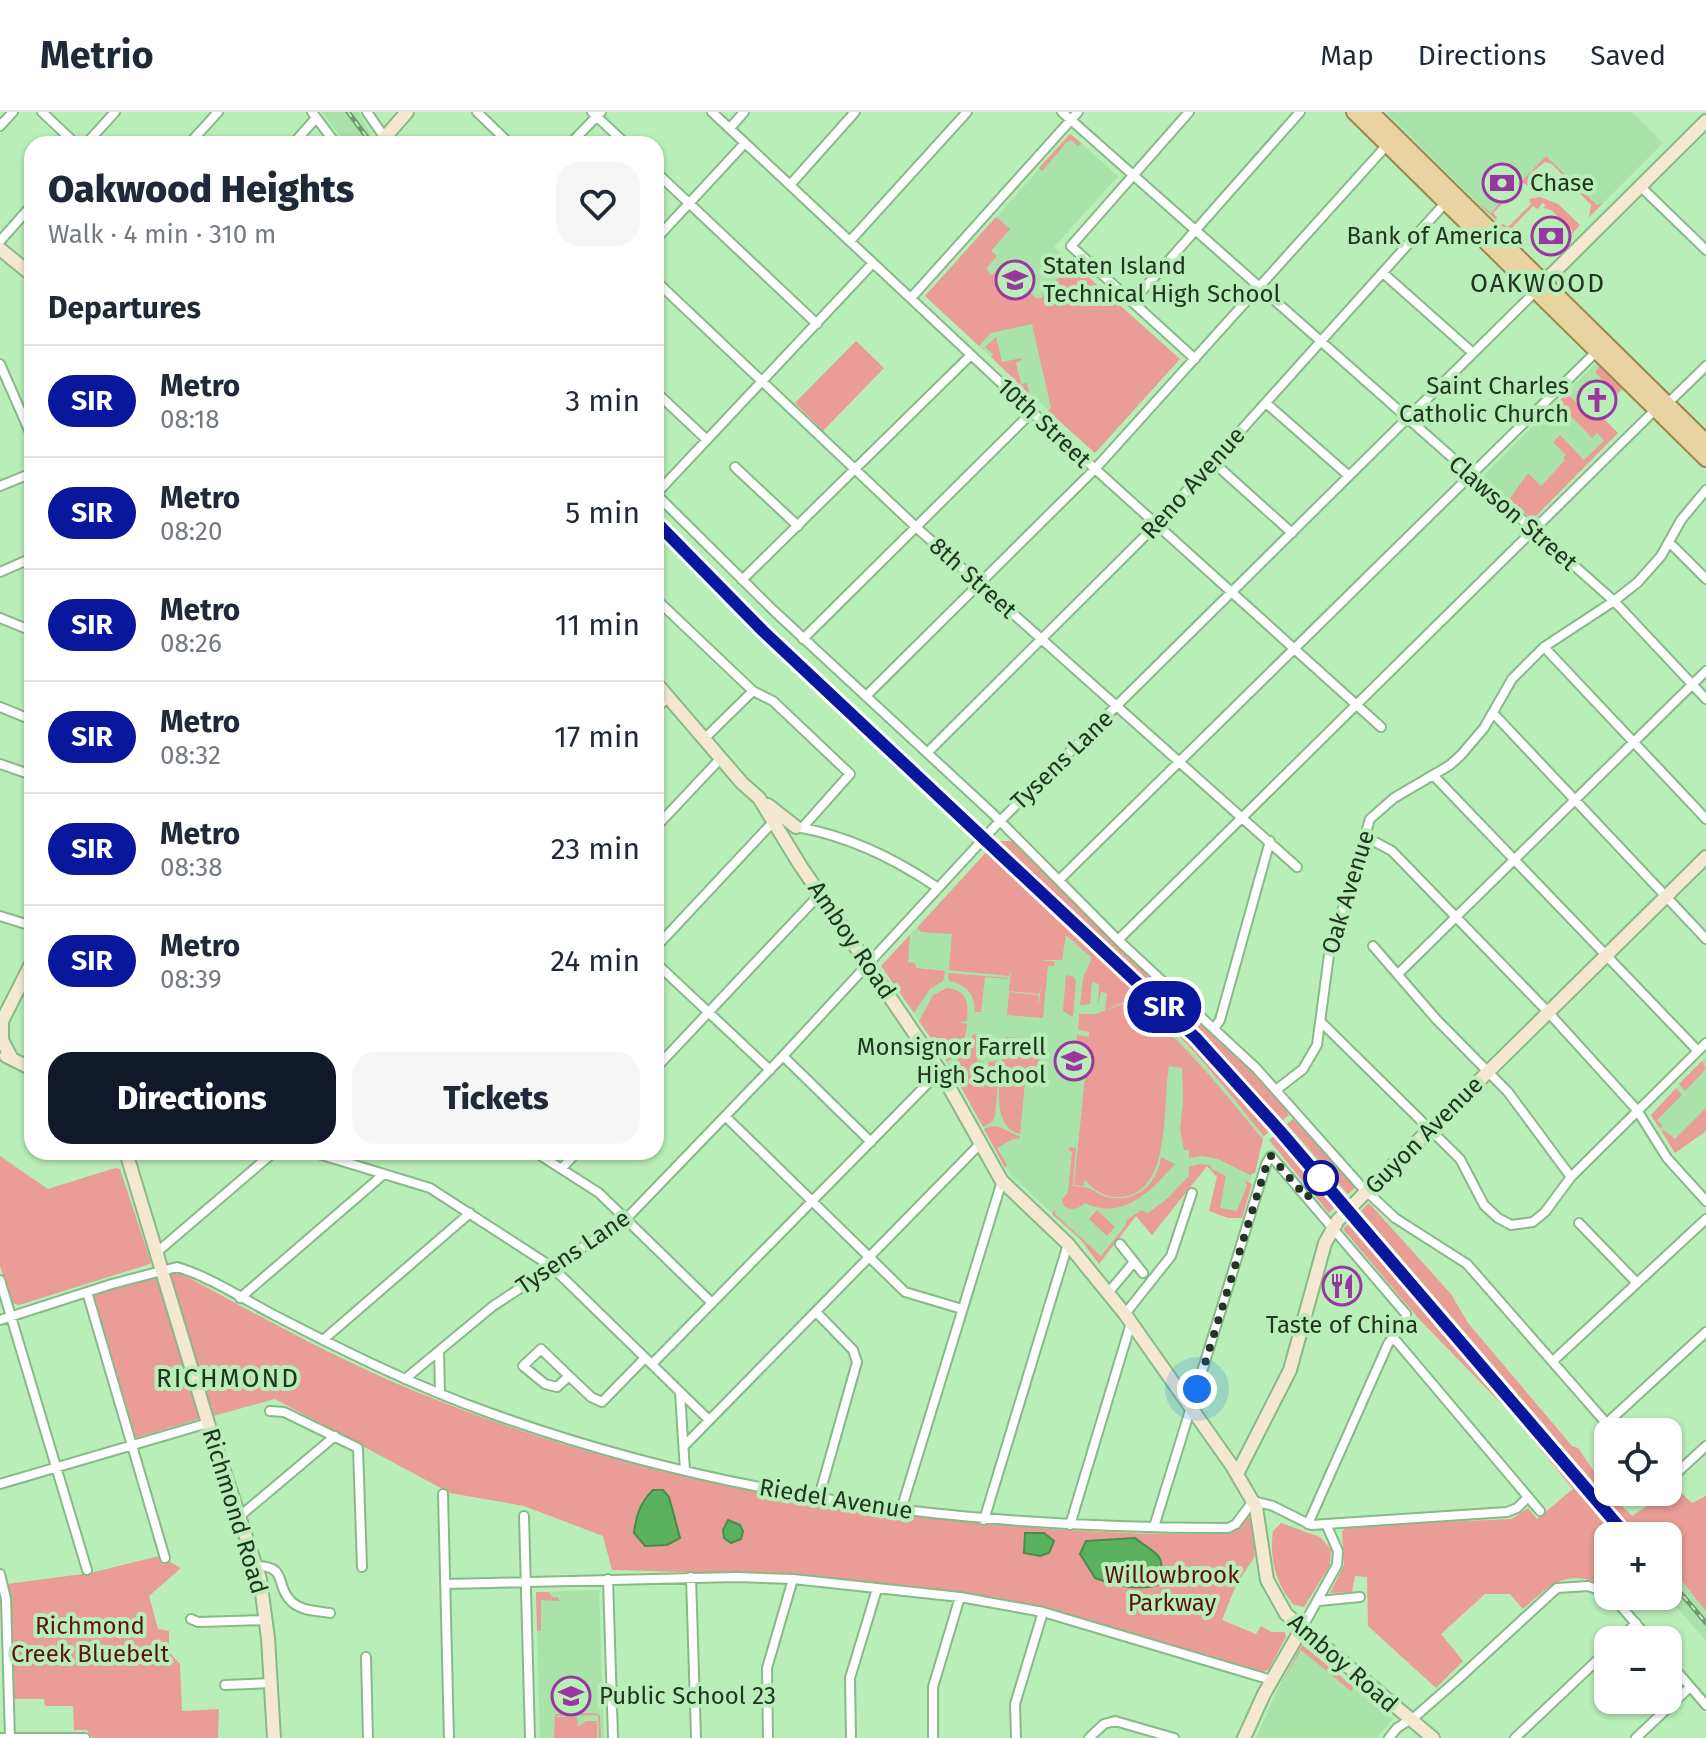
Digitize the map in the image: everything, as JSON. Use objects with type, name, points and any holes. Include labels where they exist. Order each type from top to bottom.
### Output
[{"type":"main road","points":[[1354,112],[1446,202],[1540,286],[1597,351],[1706,442]]},
{"type":"main road","points":[[1371,112],[1662,406],[1706,459]]},
{"type":"street","points":[[0,126],[13,112]]},
{"type":"street","points":[[42,112],[68,136]]},
{"type":"street","points":[[93,136],[115,112]]},
{"type":"street","points":[[196,136],[218,112]]},
{"type":"street","points":[[367,112],[381,136]]},
{"type":"street","points":[[389,136],[407,112]]},
{"type":"street","points":[[477,112],[502,136]]},
{"type":"street","name":"10th Street","points":[[712,112],[1032,412],[1381,727]]},
{"type":"street","points":[[730,128],[744,112]]},
{"type":"street","points":[[790,185],[855,112]]},
{"type":"street","points":[[850,241],[967,112]]},
{"type":"street","name":"Clawson Street","points":[[1062,112],[1614,601],[1706,699]]},
{"type":"street","points":[[911,298],[1078,112]]},
{"type":"street","points":[[1189,112],[1071,246],[1195,359]]},
{"type":"street","points":[[1132,302],[1300,112]]},
{"type":"street","points":[[577,136],[596,113],[618,136]]},
{"type":"street","points":[[299,136],[314,115],[330,136]]},
{"type":"street","name":"Tysens Lane","points":[[405,1379],[493,1306],[626,1219],[726,1117],[1000,821],[1706,122]]},
{"type":"street","points":[[664,230],[745,143]]},
{"type":"street","points":[[866,696],[1095,469],[1387,145]]},
{"type":"street","points":[[664,180],[817,324]]},
{"type":"street","points":[[1640,186],[1706,250]]},
{"type":"street","name":"Reno Avenue","points":[[927,753],[1156,525],[1446,202]]},
{"type":"street","points":[[0,241],[24,214]]},
{"type":"street","points":[[0,249],[24,268]]},
{"type":"street","points":[[664,486],[873,263]]},
{"type":"street","points":[[1383,273],[1473,353]]},
{"type":"street","name":"8th Street","points":[[664,289],[917,528],[1297,867]]},
{"type":"street","points":[[1059,880],[1597,351]]},
{"type":"street","points":[[742,580],[971,355]]},
{"type":"street","points":[[0,364],[24,419]]},
{"type":"street","points":[[1118,940],[1533,531],[1706,366]]},
{"type":"street","points":[[664,400],[707,440]]},
{"type":"street","points":[[1266,403],[1349,476]]},
{"type":"street","points":[[803,639],[1032,412]]},
{"type":"street","points":[[1213,462],[1292,533]]},
{"type":"street","points":[[735,467],[798,526]]},
{"type":"street","points":[[0,486],[24,476]]},
{"type":"street","name":"Oak Avenue","points":[[1276,1090],[1308,1063],[1317,1045],[1326,967],[1370,819],[1461,755],[1484,728],[1512,679],[1544,647],[1614,601],[1650,570],[1681,520],[1706,490]]},
{"type":"street","points":[[664,502],[803,639],[1000,821],[1118,940],[1276,1090],[1365,1193],[1405,1226],[1462,1259],[1603,1418]]},
{"type":"street","points":[[1669,542],[1706,579]]},
{"type":"street","points":[[0,572],[24,562]]},
{"type":"street","points":[[664,607],[753,691],[773,701],[850,774],[799,827],[775,829],[664,939]]},
{"type":"street","points":[[0,618],[24,628]]},
{"type":"street","points":[[1544,647],[1706,819]]},
{"type":"street","points":[[1398,974],[1706,671]]},
{"type":"street","name":"Amboy Road","points":[[664,691],[742,783],[759,798],[775,829]]},
{"type":"street","points":[[704,739],[753,691]]},
{"type":"street","points":[[664,701],[669,696]]},
{"type":"street","points":[[0,707],[24,717]]},
{"type":"street","points":[[1493,713],[1706,939]]},
{"type":"street","points":[[664,819],[721,758]]},
{"type":"street","points":[[0,764],[24,772]]},
{"type":"street","points":[[1433,775],[1698,1051]]},
{"type":"street","name":"Amboy Road","points":[[742,783],[749,799],[775,829],[940,1071],[1002,1181],[1037,1211],[1108,1293],[1237,1474],[1258,1516],[1267,1580],[1286,1614],[1433,1738]]},
{"type":"street","points":[[759,798],[799,827],[871,850],[938,888]]},
{"type":"street","points":[[1364,836],[1392,851],[1548,1012],[1637,1110],[1667,1158],[1706,1201]]},
{"type":"street","points":[[1214,1029],[1220,1020],[1270,841]]},
{"type":"street","name":"Guyon Avenue","points":[[1237,1474],[1290,1370],[1322,1253],[1335,1224],[1706,857]]},
{"type":"street","points":[[664,1060],[820,894]]},
{"type":"street","points":[[0,916],[24,924]]},
{"type":"street","points":[[1373,946],[1436,1019],[1529,1117],[1571,1177]]},
{"type":"street","points":[[664,971],[770,1070]]},
{"type":"street","points":[[24,977],[2,1019],[6,1056],[24,1065]]},
{"type":"street","points":[[1321,1022],[1460,1159],[1484,1205],[1511,1225],[1525,1224],[1540,1217],[1571,1177],[1706,1043]]},
{"type":"street","points":[[783,1056],[871,1142]]},
{"type":"street","points":[[569,1376],[557,1387],[549,1386],[523,1366],[541,1349],[591,1397],[602,1402],[712,1303],[940,1071]]},
{"type":"street","points":[[726,1117],[905,1292],[962,1309]]},
{"type":"street","points":[[684,1446],[980,1144]]},
{"type":"street","points":[[1154,1527],[1271,1156],[1335,1224],[1406,1317],[1392,1336],[1308,1524]]},
{"type":"street","name":"Richmond Road","points":[[128,1160],[208,1423],[257,1566],[267,1620],[274,1738]]},
{"type":"street","points":[[156,1253],[265,1160]]},
{"type":"street","points":[[338,1160],[430,1188],[552,1267],[709,1420]]},
{"type":"street","points":[[548,1160],[599,1193],[712,1303]]},
{"type":"street","points":[[562,1168],[570,1160]]},
{"type":"street","points":[[240,1298],[384,1174]]},
{"type":"street","points":[[901,1510],[1002,1181]]},
{"type":"street","points":[[1070,1525],[1128,1318],[1171,1256],[1192,1193]]},
{"type":"street","points":[[323,1340],[470,1213]]},
{"type":"street","points":[[1553,1361],[1706,1219]]},
{"type":"street","points":[[1579,1223],[1637,1283]]},
{"type":"street","points":[[984,1520],[1068,1244]]},
{"type":"street","points":[[1120,1244],[1143,1273]]},
{"type":"street","points":[[1108,1293],[1134,1262]]},
{"type":"street","name":"Riedel Avenue","points":[[161,1270],[177,1267],[188,1271],[405,1379],[489,1413],[591,1447],[818,1500],[984,1520],[1231,1528],[1253,1501]]},
{"type":"street","points":[[0,1320],[161,1270]]},
{"type":"street","points":[[0,1280],[87,1570]]},
{"type":"street","points":[[87,1292],[165,1558]]},
{"type":"street","points":[[816,1312],[853,1350],[857,1362],[818,1500]]},
{"type":"street","points":[[1612,1418],[1706,1332]]},
{"type":"street","points":[[1392,1336],[1540,1511]]},
{"type":"street","points":[[439,1351],[440,1393]]},
{"type":"street","points":[[680,1392],[685,1471]]},
{"type":"street","points":[[270,1411],[284,1412],[358,1448],[362,1567]]},
{"type":"street","points":[[0,1484],[208,1423]]},
{"type":"street","points":[[240,1516],[335,1436]]},
{"type":"street","points":[[1682,1468],[1706,1446]]},
{"type":"street","points":[[443,1494],[449,1738]]},
{"type":"street","points":[[1253,1501],[1270,1505],[1308,1524],[1326,1524],[1507,1512],[1514,1510],[1528,1497]]},
{"type":"street","points":[[524,1516],[530,1738]]},
{"type":"street","points":[[1244,1738],[1271,1680],[1334,1574],[1337,1548],[1326,1524]]},
{"type":"street","points":[[257,1566],[277,1570],[285,1591],[295,1605],[330,1613]]},
{"type":"street","points":[[0,1574],[6,1599],[10,1738]]},
{"type":"street","points":[[445,1584],[691,1577],[793,1579],[960,1597],[1043,1612],[1271,1680]]},
{"type":"street","points":[[691,1577],[696,1738]]},
{"type":"street","points":[[608,1579],[613,1738]]},
{"type":"street","points":[[768,1738],[767,1668],[793,1579]]},
{"type":"street","points":[[1389,1738],[1557,1588],[1594,1588]]},
{"type":"street","points":[[851,1738],[850,1678],[877,1589]]},
{"type":"street","points":[[933,1738],[933,1687],[960,1597]]},
{"type":"street","points":[[1319,1601],[1360,1597]]},
{"type":"street","points":[[1624,1610],[1638,1626]]},
{"type":"street","points":[[1016,1738],[1015,1704],[1043,1612]]},
{"type":"street","points":[[191,1619],[198,1622],[267,1620]]},
{"type":"street","points":[[1633,1626],[1636,1623]]},
{"type":"street","points":[[366,1657],[368,1738]]},
{"type":"street","points":[[1515,1738],[1594,1663]]},
{"type":"street","points":[[1682,1678],[1706,1705]]},
{"type":"street","points":[[225,1685],[272,1683]]},
{"type":"street","points":[[1636,1738],[1690,1687]]},
{"type":"street","points":[[1089,1738],[1104,1724],[1115,1721],[1174,1738]]},
{"type":"street","points":[[0,1738],[85,1738]]},
{"type":"shaded area","points":[[322,112],[359,112],[371,135],[370,136],[340,136]]},
{"type":"shaded area","points":[[1386,112],[1632,112],[1663,143],[1598,208],[1546,158],[1489,214]]},
{"type":"shaded area","name":"Staten Island Technical High School","points":[[1071,134],[1118,176],[1054,247],[1180,359],[1095,453],[925,296]]},
{"type":"shaded area","points":[[1596,363],[1624,388],[1600,415],[1618,433],[1534,518],[1530,518],[1483,476]]},
{"type":"shaded area","points":[[998,841],[1189,1021],[1256,1089],[1348,1194],[1337,1205],[1211,1058],[990,848]]},
{"type":"shaded area","name":"Monsignor Farrell High School","points":[[980,859],[1094,957],[1180,1039],[1264,1136],[1239,1218],[1228,1218],[1209,1211],[1217,1177],[1207,1166],[1152,1235],[1136,1216],[1099,1264],[1081,1240],[1010,1174],[937,1045],[881,966]]},
{"type":"shaded area","points":[[1706,1057],[1706,1131],[1675,1153],[1651,1115]]},
{"type":"shaded area","points":[[1361,1211],[1594,1483],[1594,1506],[1614,1506],[1626,1522],[1602,1522],[1573,1481],[1507,1401],[1352,1220]]},
{"type":"shaded area","points":[[653,1490],[663,1490],[669,1497],[680,1538],[667,1545],[645,1546],[634,1533],[639,1510]]},
{"type":"shaded area","points":[[728,1520],[740,1525],[743,1531],[741,1539],[731,1543],[724,1538],[723,1530]]},
{"type":"shaded area","points":[[1025,1533],[1044,1533],[1054,1541],[1049,1553],[1040,1556],[1024,1553]]},
{"type":"shaded area","points":[[1135,1538],[1161,1561],[1158,1585],[1126,1586],[1095,1578],[1080,1554],[1086,1541]]},
{"type":"shaded area","points":[[1682,1581],[1706,1611],[1706,1641],[1679,1610],[1682,1610]]},
{"type":"shaded area","name":"Public School 23","points":[[599,1590],[604,1738],[540,1738],[536,1592]]},
{"type":"shaded area","points":[[1302,1645],[1393,1719],[1377,1738],[1256,1738]]},
{"type":"green space","points":[[1070,134],[1081,143],[1078,146],[1071,140],[1067,142],[1042,171],[1039,168]]},
{"type":"green space","points":[[1546,156],[1597,205],[1603,203],[1589,217],[1591,205],[1552,164],[1545,162],[1535,170],[1533,181],[1528,186],[1523,183],[1493,213],[1496,220],[1476,201],[1491,213]]},
{"type":"green space","points":[[1540,197],[1558,204],[1580,225],[1572,234],[1572,230],[1542,203],[1538,209],[1533,206],[1511,229],[1511,236],[1501,225],[1508,227],[1531,204],[1529,199]]},
{"type":"green space","name":"Staten Island Technical High School","points":[[996,217],[1010,229],[991,251],[997,256],[986,269],[992,275],[1001,267],[1036,298],[1041,298],[1064,272],[1060,266],[1067,258],[1180,359],[1095,453],[1048,411],[1051,408],[1032,324],[991,333],[979,346],[925,296]]},
{"type":"green space","points":[[996,337],[1002,362],[1022,358],[1016,363],[1021,384],[1027,383],[1030,395],[991,357],[993,354],[985,347]]},
{"type":"green space","points":[[856,341],[884,368],[823,431],[795,403]]},
{"type":"green space","points":[[1600,365],[1623,387],[1603,410],[1601,408],[1616,392],[1595,373]]},
{"type":"green space","points":[[1567,394],[1595,420],[1600,415],[1618,433],[1531,518],[1509,500],[1528,473],[1541,486],[1565,460],[1566,455],[1553,442],[1560,435],[1584,460],[1604,441],[1597,433],[1592,438],[1562,407],[1547,421],[1542,416]]},
{"type":"green space","points":[[998,841],[1013,841],[1148,973],[1233,1050],[1277,1097],[1289,1115],[1283,1120],[1158,991]]},
{"type":"green space","points":[[990,848],[1184,1031],[1273,1129],[1264,1136],[1181,1038],[1144,1008],[1128,1002],[1105,1010],[1107,993],[1101,992],[1098,1005],[1099,984],[1092,982],[1090,1004],[1080,1005],[1083,978],[1092,958],[1066,935],[1062,960],[1041,960],[1055,962],[1054,966],[1048,966],[1043,1018],[1007,1015],[1009,992],[1038,995],[1039,1004],[1041,985],[1039,994],[1009,991],[1011,971],[1009,976],[949,970],[952,934],[921,932],[917,928]]},
{"type":"green space","points":[[910,935],[908,962],[915,963],[916,968],[945,971],[943,981],[930,989],[914,1013],[881,966]]},
{"type":"green space","points":[[948,973],[1009,979],[985,977],[981,1012],[975,1012],[968,991],[949,981]]},
{"type":"green space","points":[[1066,975],[1074,977],[1076,981],[1073,1017],[1063,1011]]},
{"type":"green space","points":[[947,988],[963,995],[968,1014],[967,1021],[959,1022],[967,1024],[962,1046],[947,1062],[919,1021],[933,995]]},
{"type":"green space","points":[[1122,1004],[1138,1009],[1156,1021],[1176,1040],[1263,1139],[1255,1173],[1250,1175],[1218,1159],[1203,1156],[1189,1158],[1189,1150],[1184,1150],[1180,1129],[1182,1068],[1169,1066],[1162,1143],[1150,1179],[1139,1191],[1123,1197],[1102,1193],[1085,1180],[1083,1186],[1074,1185],[1086,1067],[1075,1065],[1076,1046],[1088,1047],[1076,1045],[1077,1035],[1089,1037],[1089,1032],[1078,1030],[1079,1014],[1096,1014]]},
{"type":"green space","points":[[973,1034],[979,1035],[977,1061],[984,1062],[978,1076],[983,1088],[991,1078],[988,1062],[1000,1061],[995,1116],[983,1127],[950,1067],[965,1053]]},
{"type":"green space","points":[[1005,1037],[1041,1040],[1037,1082],[1025,1082],[1020,1134],[1010,1129],[1003,1120],[1000,1107]]},
{"type":"green space","points":[[1702,1061],[1706,1069],[1685,1091],[1679,1084]]},
{"type":"green space","points":[[1676,1088],[1682,1095],[1657,1120],[1663,1126],[1660,1129],[1651,1115]]},
{"type":"green space","points":[[1706,1108],[1706,1131],[1675,1153],[1662,1132],[1664,1130],[1675,1139]]},
{"type":"green space","points":[[1293,1119],[1356,1187],[1348,1194],[1287,1124]]},
{"type":"green space","points":[[992,1126],[1020,1136],[997,1148],[1007,1165],[1005,1168],[984,1129]]},
{"type":"green space","points":[[1277,1133],[1334,1200],[1337,1205],[1329,1213],[1269,1140]]},
{"type":"green space","points":[[1070,1147],[1076,1148],[1073,1186],[1089,1188],[1108,1197],[1128,1197],[1144,1189],[1155,1175],[1161,1157],[1175,1164],[1146,1193],[1124,1206],[1099,1208],[1085,1203],[1078,1208],[1069,1208],[1064,1206],[1062,1200],[1068,1192]]},
{"type":"green space","points":[[0,1156],[48,1189],[120,1169],[150,1264],[19,1305],[12,1303],[0,1266]]},
{"type":"green space","points":[[1210,1165],[1226,1176],[1220,1208],[1237,1211],[1247,1185],[1244,1180],[1252,1184],[1242,1218],[1228,1218],[1209,1211],[1217,1177],[1207,1166],[1152,1235],[1136,1216],[1099,1264],[1081,1240],[1052,1214],[1055,1209],[1055,1214],[1101,1256],[1127,1220],[1141,1210],[1148,1213],[1168,1198],[1189,1176],[1189,1167]]},
{"type":"green space","points":[[1369,1203],[1451,1294],[1468,1323],[1572,1446],[1578,1448],[1594,1471],[1594,1483],[1361,1211]]},
{"type":"green space","points":[[1097,1210],[1115,1227],[1107,1236],[1089,1219]]},
{"type":"green space","points":[[1352,1220],[1558,1462],[1602,1522],[1594,1522],[1594,1581],[1571,1578],[1561,1581],[1543,1591],[1523,1609],[1510,1594],[1485,1594],[1441,1634],[1463,1661],[1436,1688],[1368,1626],[1367,1577],[1355,1576],[1352,1592],[1330,1593],[1344,1565],[1342,1531],[1350,1526],[1512,1519],[1528,1508],[1537,1519],[1573,1489],[1514,1417],[1419,1319],[1343,1229]]},
{"type":"green space","name":"Willowbrook Parkway","points":[[171,1271],[323,1349],[412,1390],[555,1442],[701,1480],[850,1508],[1057,1529],[1145,1534],[1231,1532],[1238,1529],[1247,1517],[1251,1518],[1255,1556],[1236,1585],[1222,1620],[1256,1634],[1261,1626],[1271,1632],[1285,1632],[1286,1637],[1269,1669],[1263,1672],[1088,1622],[954,1592],[835,1579],[612,1570],[603,1536],[524,1506],[450,1493],[275,1399],[213,1416],[168,1274]]},
{"type":"green space","points":[[154,1276],[200,1414],[199,1419],[133,1438],[92,1297],[94,1293]]},
{"type":"green space","points":[[1682,1494],[1692,1503],[1706,1496],[1706,1611],[1682,1581],[1682,1522],[1626,1522],[1614,1506],[1622,1506],[1632,1516],[1647,1506],[1682,1506]]},
{"type":"green space","points":[[1281,1523],[1320,1537],[1331,1549],[1330,1565],[1304,1607],[1294,1605],[1275,1571],[1273,1531]]},
{"type":"green space","name":"Richmond Creek Bluebelt","points":[[159,1556],[181,1568],[149,1596],[158,1629],[169,1631],[169,1652],[180,1664],[182,1711],[219,1709],[218,1738],[92,1738],[87,1730],[74,1730],[73,1706],[45,1706],[44,1699],[13,1699],[7,1584],[90,1573]]},
{"type":"green space","points":[[536,1592],[549,1592],[552,1597],[559,1598],[559,1601],[541,1600],[541,1631],[537,1631]]},
{"type":"green space","points":[[1302,1645],[1354,1687],[1351,1691],[1301,1650],[1277,1691]]},
{"type":"green space","points":[[596,1713],[600,1716],[601,1738],[596,1715],[556,1717],[577,1717],[578,1727],[586,1721],[597,1721],[597,1738],[554,1738],[555,1714]]},
{"type":"railway","points":[[348,112],[366,136]]},
{"type":"railway","points":[[664,525],[754,617],[1175,1011],[1237,1076],[1620,1522]]},
{"type":"railway","points":[[1682,1595],[1706,1623]]},
{"type":"metro line","name":"SIR","points":[[664,531],[763,631],[1196,1038],[1253,1099],[1615,1522]]},
{"type":"place","name":"Chase","points":[[1502,183]]},
{"type":"place","name":"Bank of America","points":[[1551,236]]},
{"type":"place","name":"Staten Island Technical High School","points":[[1015,280]]},
{"type":"place","name":"Saint Charles Catholic Church","points":[[1597,400]]},
{"type":"place","name":"Monsignor Farrell High School","points":[[1074,1061]]},
{"type":"place","name":"Taste of China","points":[[1342,1286]]},
{"type":"place","name":"Public School 23","points":[[571,1696]]},
{"type":"district","name":"OAKWOOD","points":[[1538,283]]},
{"type":"district","name":"RICHMOND","points":[[228,1378]]},
{"type":"route","points":[[1197,1389],[1268,1160],[1271,1156],[1307,1198],[1321,1178]]}]
